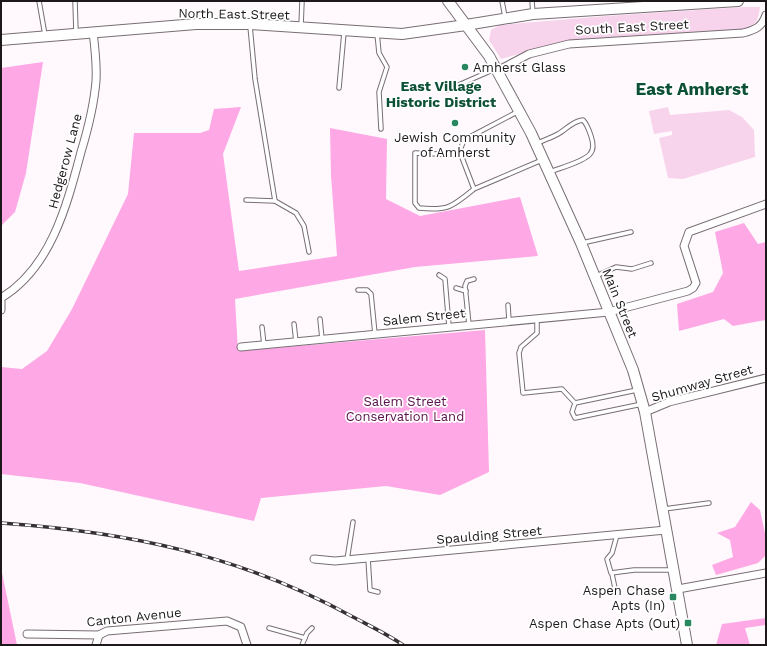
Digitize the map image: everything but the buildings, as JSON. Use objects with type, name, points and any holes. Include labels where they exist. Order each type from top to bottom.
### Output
[{"type":"main road","name":"Main Street","points":[[448,1],[497,70],[536,144],[595,276],[640,390],[678,589],[687,645]]},
{"type":"main road","name":"South East Street","points":[[466,25],[533,14],[738,1]]},
{"type":"main road","name":"North East Street","points":[[1,40],[196,24],[250,24],[402,34],[466,25]]},
{"type":"street","name":"South East Street","points":[[497,70],[529,54],[569,44],[743,33],[755,30],[763,24],[766,15]]},
{"type":"street","name":"Hedgerow Lane","points":[[1,310],[1,299],[16,288],[37,264],[49,244],[66,206],[86,136],[95,90],[96,60],[93,32]]},
{"type":"street","name":"Salem Street","points":[[241,347],[609,312],[693,288],[696,283],[695,278],[686,257],[684,246],[689,232],[697,227],[766,204]]},
{"type":"street","name":"Shumway Street","points":[[644,408],[766,378]]},
{"type":"street","name":"Spaulding Street","points":[[314,559],[328,561],[347,560],[666,530]]},
{"type":"street","points":[[678,589],[766,573]]},
{"type":"street","name":"Canton Avenue","points":[[27,634],[99,635],[107,631],[227,621],[236,623],[241,628],[247,645]]},
{"type":"street","points":[[96,645],[99,635]]},
{"type":"lane","points":[[40,1],[45,36]]},
{"type":"lane","points":[[75,1],[76,34]]},
{"type":"lane","points":[[301,28],[302,1]]},
{"type":"lane","points":[[502,1],[505,18]]},
{"type":"lane","points":[[532,1],[533,14]]},
{"type":"lane","points":[[250,24],[255,78],[275,201]]},
{"type":"lane","points":[[339,88],[344,31]]},
{"type":"lane","points":[[377,33],[379,53],[387,67],[379,92],[381,129]]},
{"type":"lane","points":[[447,90],[497,70]]},
{"type":"lane","points":[[458,155],[464,140],[519,111]]},
{"type":"lane","points":[[536,144],[559,134],[568,126],[579,120],[586,123],[592,138],[593,148],[591,153],[549,173]]},
{"type":"lane","points":[[474,189],[461,155],[415,153],[415,203],[419,208],[433,210],[453,207],[474,189],[543,160]]},
{"type":"lane","points":[[246,200],[275,201],[296,213],[300,218],[310,252]]},
{"type":"lane","points":[[581,243],[631,232]]},
{"type":"lane","points":[[595,276],[616,267],[632,269],[651,263]]},
{"type":"lane","points":[[439,275],[445,279],[447,283],[449,327]]},
{"type":"lane","points":[[469,325],[466,291],[467,281],[474,279]]},
{"type":"lane","points":[[456,288],[466,291]]},
{"type":"lane","points":[[358,290],[367,290],[371,294],[375,334]]},
{"type":"lane","points":[[508,305],[509,321]]},
{"type":"lane","points":[[537,318],[537,333],[524,343],[519,353],[523,393],[562,389],[575,403]]},
{"type":"lane","points":[[320,319],[322,339]]},
{"type":"lane","points":[[294,324],[296,342]]},
{"type":"lane","points":[[262,327],[264,345]]},
{"type":"lane","points":[[575,403],[640,390]]},
{"type":"lane","points":[[575,403],[572,412],[576,418],[644,408]]},
{"type":"lane","points":[[663,509],[709,503]]},
{"type":"lane","points":[[347,560],[352,522]]},
{"type":"lane","points":[[616,593],[607,559],[612,553],[617,535]]},
{"type":"lane","points":[[368,558],[370,590],[378,592]]},
{"type":"lane","points":[[612,574],[634,570],[674,570]]},
{"type":"lane","points":[[269,628],[305,638]]},
{"type":"lane","points":[[302,645],[312,628]]},
{"type":"shaded area","points":[[760,7],[756,22],[750,27],[742,30],[563,42],[501,59],[489,40],[491,30],[500,25]]},
{"type":"shaded area","points":[[668,107],[670,115],[729,110],[742,117],[754,130],[755,157],[683,179],[668,178],[659,138],[672,135],[672,131],[654,134],[649,111]]},
{"type":"green space","points":[[43,62],[26,173],[15,212],[1,226],[1,68]]},
{"type":"green space","name":"Salem Street Conservation Land","points":[[241,107],[223,154],[239,271],[337,256],[331,176],[330,128],[387,139],[386,199],[420,216],[520,197],[538,256],[415,267],[235,299],[238,351],[485,330],[489,472],[440,495],[386,486],[261,498],[254,521],[80,483],[1,474],[1,367],[22,369],[47,351],[72,309],[128,194],[134,133],[200,133],[209,130],[214,109]]},
{"type":"green space","points":[[744,223],[758,244],[766,242],[766,320],[733,326],[724,319],[679,331],[677,304],[713,292],[723,273],[715,232]]},
{"type":"green space","points":[[751,502],[760,510],[766,538],[766,555],[758,563],[716,575],[712,565],[733,557],[730,540],[717,533],[735,527]]},
{"type":"green space","points":[[1,568],[17,645],[1,645]]},
{"type":"green space","points":[[766,618],[766,625],[745,628],[750,645],[716,645],[722,624]]},
{"type":"railway","points":[[1,523],[48,527],[138,540],[225,562],[268,577],[311,596],[378,630],[403,645]]},
{"type":"place","name":"Amherst Glass","points":[[465,67]]},
{"type":"place","name":"Jewish Community of Amherst","points":[[455,123]]},
{"type":"place","name":"Aspen Chase Apts (In)","points":[[673,597]]},
{"type":"place","name":"Aspen Chase Apts (Out)","points":[[688,623]]},
{"type":"district","name":"East Amherst","points":[[692,89]]},
{"type":"district","name":"East Village Historic District","points":[[441,94]]}]
